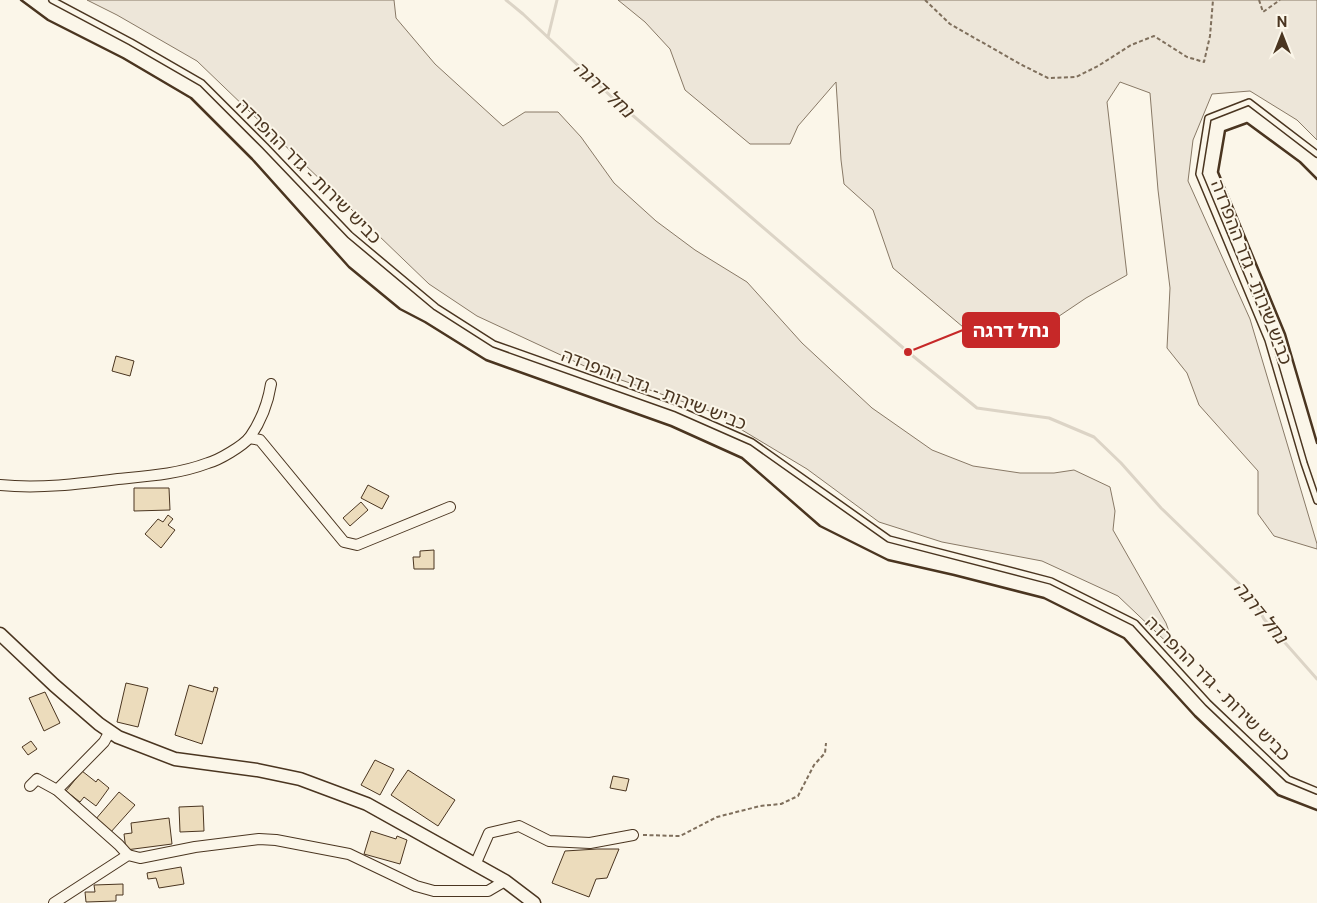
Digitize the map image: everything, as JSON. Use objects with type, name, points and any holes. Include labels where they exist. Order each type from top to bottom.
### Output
[{"type":"street","points":[[0,485],[16,487],[68,485],[161,475],[211,463],[249,438],[266,406],[271,384]]},
{"type":"street","points":[[249,438],[260,440],[344,542],[357,545],[450,507]]},
{"type":"street","points":[[0,634],[54,685],[118,737],[175,759],[257,770],[300,779],[367,804],[505,881],[534,903]]},
{"type":"street","points":[[57,790],[104,742],[110,732]]},
{"type":"street","points":[[30,786],[37,779],[57,790],[128,855],[140,858],[195,847],[259,839],[276,840],[349,854],[416,886],[434,891],[488,891],[505,881]]},
{"type":"street","points":[[475,865],[489,833],[519,826],[549,841],[590,843],[633,834]]},
{"type":"street","points":[[54,903],[128,855]]},
{"type":"lane","name":"כביש שירות - גדר ההפרדה","points":[[52,0],[132,42],[202,83],[350,235],[436,308],[494,344],[678,409],[752,442],[889,539],[1051,581],[1135,623],[1208,703],[1288,779],[1317,791]]},
{"type":"lane","name":"כביש שירות - גדר ההפרדה","points":[[1317,154],[1250,102],[1208,118],[1199,174],[1268,340],[1317,501]]},
{"type":"path","points":[[925,0],[950,24],[1048,78],[1076,77],[1098,66],[1131,45],[1154,36],[1187,57],[1204,62],[1210,36],[1213,0]]},
{"type":"path","points":[[1259,0],[1263,12],[1280,0]]},
{"type":"path","points":[[633,834],[680,836],[717,818],[760,806],[781,804],[798,796],[814,765],[825,753],[826,744]]},
{"type":"shaded area","points":[[87,0],[394,0],[396,18],[435,64],[503,126],[525,112],[558,112],[581,137],[614,183],[656,221],[695,250],[747,282],[802,343],[872,408],[932,450],[973,466],[1020,473],[1054,473],[1074,470],[1110,487],[1115,511],[1113,530],[1166,623],[1176,651],[1118,596],[1042,561],[942,542],[879,522],[807,469],[712,412],[593,370],[477,316],[429,284],[197,61]]},
{"type":"shaded area","points":[[618,0],[1317,0],[1317,140],[1297,120],[1250,91],[1212,94],[1193,140],[1188,181],[1250,319],[1317,549],[1274,536],[1258,514],[1258,471],[1199,405],[1187,373],[1167,348],[1170,288],[1158,190],[1150,93],[1120,82],[1107,102],[1127,275],[1086,298],[1022,341],[982,343],[893,268],[873,210],[844,184],[836,82],[798,126],[790,144],[750,144],[685,90],[670,49],[645,22]]},
{"type":"building","points":[[116,356],[134,361],[130,376],[112,371]]},
{"type":"building","points":[[368,485],[389,496],[382,509],[361,498]]},
{"type":"building","points":[[134,488],[169,488],[170,510],[134,511]]},
{"type":"building","points":[[361,502],[368,510],[350,526],[343,518]]},
{"type":"building","points":[[168,515],[173,519],[168,525],[175,530],[161,548],[145,534],[158,519],[163,522]]},
{"type":"building","points":[[434,550],[434,569],[414,569],[413,557],[420,557],[420,551]]},
{"type":"building","points":[[126,683],[148,688],[138,727],[117,722]]},
{"type":"building","points":[[189,685],[213,692],[214,687],[218,688],[202,744],[175,735]]},
{"type":"building","points":[[45,692],[60,723],[44,731],[29,698]]},
{"type":"building","points":[[31,741],[37,749],[28,755],[22,747]]},
{"type":"building","points":[[375,760],[394,769],[380,795],[361,785]]},
{"type":"building","points":[[408,770],[455,800],[438,826],[391,795]]},
{"type":"building","points":[[82,771],[96,782],[98,779],[109,788],[96,806],[84,797],[80,802],[66,791]]},
{"type":"building","points":[[613,776],[629,779],[626,791],[610,788]]},
{"type":"building","points":[[119,792],[135,805],[110,833],[95,820]]},
{"type":"building","points":[[203,806],[204,831],[180,832],[179,807]]},
{"type":"building","points":[[169,818],[172,844],[126,850],[124,834],[132,833],[131,823]]},
{"type":"building","points":[[371,831],[396,839],[397,836],[407,840],[400,864],[364,854]]},
{"type":"building","points":[[619,849],[607,878],[596,879],[589,897],[552,883],[565,851]]},
{"type":"building","points":[[181,867],[184,884],[159,888],[156,878],[148,879],[147,873]]},
{"type":"building","points":[[123,884],[123,895],[116,895],[116,901],[86,902],[85,892],[95,892],[94,885]]},
{"type":"waterway","name":"נחל דרגה","points":[[506,0],[616,101],[908,352],[977,408],[1049,418],[1094,437],[1121,463],[1161,508],[1251,595],[1264,619],[1317,679]]},
{"type":"waterway","points":[[548,37],[557,0]]},
{"type":"wall","points":[[21,0],[48,20],[123,58],[191,98],[252,159],[349,267],[400,309],[425,322],[486,360],[671,426],[742,458],[820,526],[888,560],[1044,598],[1124,638],[1195,716],[1278,795],[1317,810]]},
{"type":"wall","points":[[1317,179],[1300,162],[1247,123],[1225,131],[1218,172],[1285,334],[1317,443]]},
{"type":"place","name":"נחל דרגה","points":[[908,352]]}]
